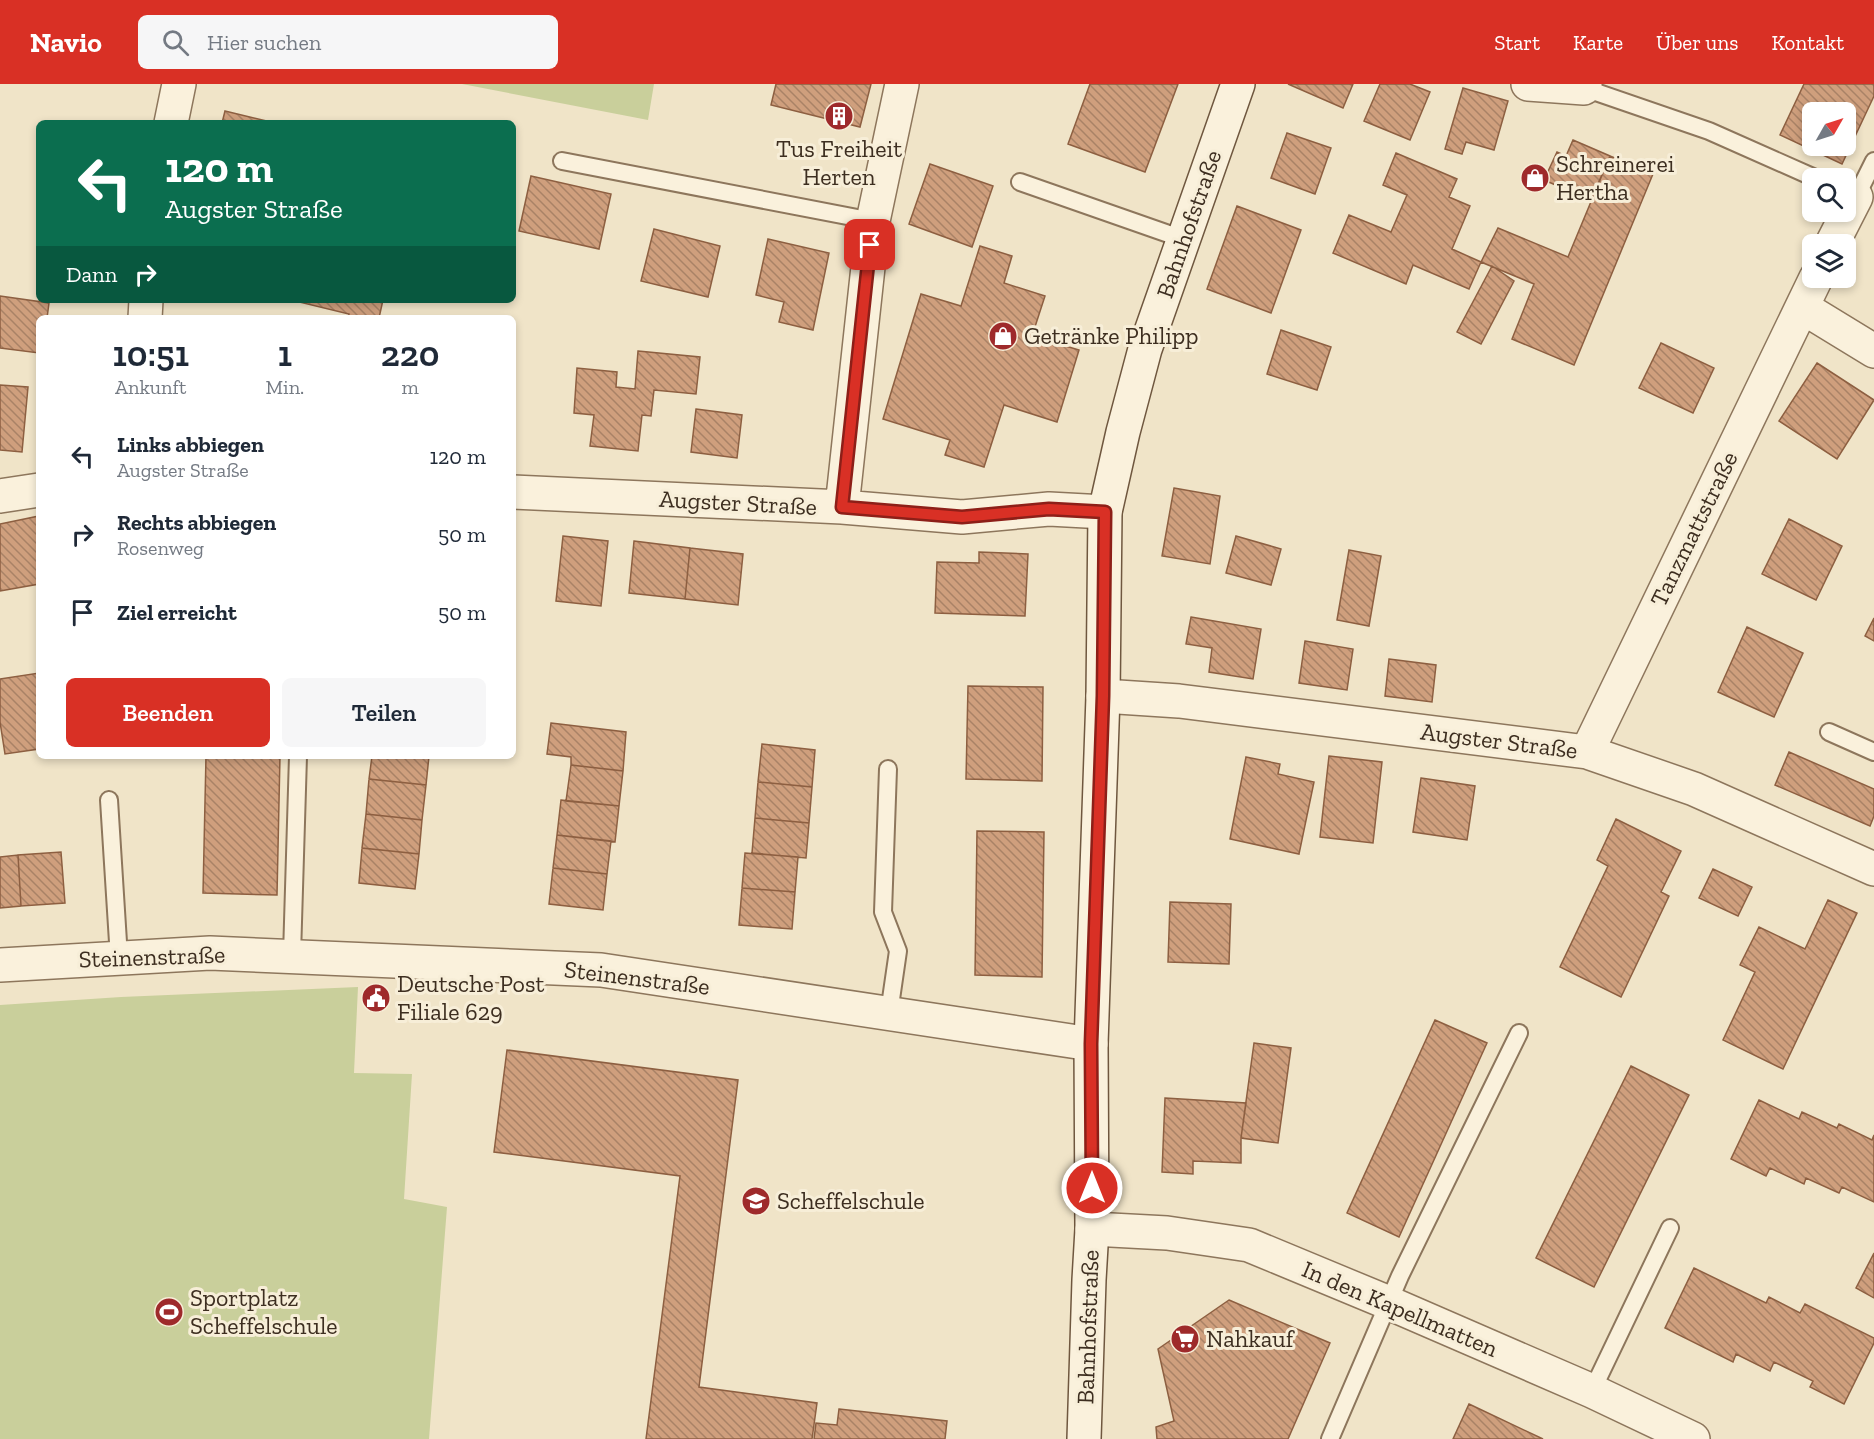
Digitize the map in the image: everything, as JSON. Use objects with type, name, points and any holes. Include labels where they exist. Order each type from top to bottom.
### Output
[{"type":"street","points":[[172,120],[179,84]]},
{"type":"street","points":[[842,507],[873,221],[902,84]]},
{"type":"street","name":"Bahnhofstraße","points":[[1084,1439],[1092,1229],[1091,1044],[1103,696],[1105,512],[1145,349],[1238,84]]},
{"type":"street","points":[[1528,84],[1585,86]]},
{"type":"street","name":"Tanzmattstraße","points":[[1587,752],[1811,288]]},
{"type":"street","points":[[1802,307],[1874,351]]},
{"type":"street","points":[[0,496],[36,490]]},
{"type":"street","name":"Augster Straße","points":[[516,492],[842,507],[962,517],[1049,509],[1105,512]]},
{"type":"street","name":"Augster Straße","points":[[1103,696],[1190,703],[1587,752],[1694,789],[1874,869]]},
{"type":"street","name":"Steinenstraße","points":[[0,965],[210,953],[601,969],[1091,1044]]},
{"type":"street","name":"In den Kapellmatten","points":[[1092,1229],[1167,1233],[1249,1245],[1592,1391],[1693,1439]]},
{"type":"lane","points":[[1585,86],[1708,131],[1802,172]]},
{"type":"lane","points":[[1856,186],[1874,160]]},
{"type":"lane","points":[[562,161],[873,221]]},
{"type":"lane","points":[[1020,182],[1184,239]]},
{"type":"lane","points":[[1828,732],[1874,752]]},
{"type":"lane","points":[[292,955],[298,759]]},
{"type":"lane","points":[[888,769],[883,912],[898,951],[889,1013]]},
{"type":"lane","points":[[109,800],[119,958]]},
{"type":"lane","points":[[1330,1439],[1400,1276],[1519,1033]]},
{"type":"lane","points":[[1592,1391],[1670,1228]]},
{"type":"green space","points":[[462,84],[654,84],[648,120]]},
{"type":"green space","points":[[358,987],[354,1073],[412,1074],[404,1199],[447,1207],[429,1439],[0,1439],[0,1005],[121,997]]},
{"type":"building","name":"Tus Freiheit Herten","points":[[776,84],[871,84],[860,127],[771,105]]},
{"type":"building","points":[[1090,84],[1178,84],[1145,172],[1068,144]]},
{"type":"building","points":[[1288,84],[1353,84],[1343,108]]},
{"type":"building","points":[[1380,84],[1410,84],[1430,92],[1410,140],[1364,121]]},
{"type":"building","points":[[1804,84],[1874,84],[1874,96],[1856,134],[1856,102],[1802,102],[1802,145],[1780,135]]},
{"type":"building","points":[[1463,88],[1508,101],[1494,150],[1466,142],[1462,154],[1445,149]]},
{"type":"building","points":[[225,111],[262,120],[223,120]]},
{"type":"building","points":[[1287,133],[1331,148],[1315,194],[1271,178]]},
{"type":"building","points":[[1573,140],[1610,156],[1591,200],[1544,180],[1557,152],[1566,156]]},
{"type":"building","points":[[1396,153],[1457,179],[1449,197],[1470,206],[1452,249],[1481,262],[1469,289],[1413,265],[1406,284],[1333,253],[1349,215],[1391,232],[1407,195],[1383,185]]},
{"type":"building","points":[[1610,156],[1653,174],[1574,365],[1512,339],[1534,284],[1481,262],[1498,228],[1568,257]]},
{"type":"building","points":[[1825,156],[1846,156],[1842,164]]},
{"type":"building","points":[[930,164],[993,186],[972,247],[909,224]]},
{"type":"building","points":[[531,176],[611,194],[599,249],[519,231]]},
{"type":"building","points":[[1237,206],[1301,230],[1271,313],[1207,289]]},
{"type":"building","points":[[654,229],[720,246],[708,297],[641,281]]},
{"type":"building","points":[[768,239],[829,253],[813,330],[779,322],[784,302],[756,295]]},
{"type":"building","points":[[980,246],[1012,256],[1004,283],[1045,296],[1032,336],[1079,350],[1057,422],[1004,405],[984,467],[945,455],[950,440],[883,419],[921,294],[961,306]]},
{"type":"building","points":[[1492,266],[1514,281],[1481,344],[1457,332]]},
{"type":"building","points":[[0,296],[36,301],[36,303],[49,303],[47,315],[36,315],[36,353],[0,348]]},
{"type":"building","points":[[303,303],[382,303],[380,315],[349,314]]},
{"type":"building","points":[[1281,330],[1331,347],[1317,390],[1267,374]]},
{"type":"building","points":[[1661,343],[1714,368],[1693,413],[1639,388]]},
{"type":"building","points":[[638,351],[700,357],[696,394],[654,390],[651,416],[642,415],[638,451],[590,446],[594,415],[574,413],[577,368],[617,372],[616,387],[635,389]]},
{"type":"building","points":[[1817,363],[1874,400],[1837,459],[1779,421]]},
{"type":"building","points":[[0,385],[28,387],[22,452],[0,450]]},
{"type":"building","points":[[696,409],[742,415],[737,458],[691,452]]},
{"type":"building","points":[[1174,488],[1220,496],[1210,564],[1162,556]]},
{"type":"building","points":[[36,517],[36,585],[0,591],[0,524]]},
{"type":"building","points":[[1789,519],[1842,546],[1816,600],[1762,574]]},
{"type":"building","points":[[563,536],[608,541],[601,606],[556,601]]},
{"type":"building","points":[[1236,536],[1281,549],[1271,585],[1226,573]]},
{"type":"building","points":[[634,541],[690,548],[685,599],[629,593]]},
{"type":"building","points":[[690,548],[743,554],[738,605],[685,599]]},
{"type":"building","points":[[1349,550],[1381,556],[1369,626],[1337,620]]},
{"type":"building","points":[[979,552],[1028,554],[1025,616],[935,613],[937,562],[979,563]]},
{"type":"building","points":[[1191,617],[1261,629],[1253,679],[1209,672],[1212,648],[1186,644]]},
{"type":"building","points":[[1874,618],[1874,641],[1865,636]]},
{"type":"building","points":[[1747,627],[1803,653],[1774,717],[1718,692]]},
{"type":"building","points":[[1305,641],[1353,649],[1347,690],[1299,683]]},
{"type":"building","points":[[1389,659],[1436,665],[1432,702],[1385,696]]},
{"type":"building","points":[[36,673],[36,749],[5,754],[0,722],[0,679]]},
{"type":"building","points":[[968,686],[1043,687],[1042,781],[966,779]]},
{"type":"building","points":[[551,723],[626,732],[623,771],[571,765],[571,757],[547,754]]},
{"type":"building","points":[[762,744],[815,750],[812,787],[758,782]]},
{"type":"building","points":[[1789,752],[1874,789],[1874,816],[1870,826],[1775,785]]},
{"type":"building","points":[[1329,756],[1382,762],[1373,843],[1320,837]]},
{"type":"building","points":[[1246,757],[1280,764],[1278,774],[1314,782],[1299,854],[1230,839]]},
{"type":"building","points":[[206,759],[280,759],[277,895],[203,893]]},
{"type":"building","points":[[372,759],[429,759],[426,785],[369,779]]},
{"type":"building","points":[[571,765],[623,771],[619,806],[566,801]]},
{"type":"building","points":[[1421,778],[1475,786],[1467,840],[1413,832]]},
{"type":"building","points":[[369,779],[426,785],[422,820],[366,814]]},
{"type":"building","points":[[758,782],[812,787],[809,823],[755,818]]},
{"type":"building","points":[[561,800],[619,806],[615,842],[557,835]]},
{"type":"building","points":[[366,814],[422,820],[419,854],[362,848]]},
{"type":"building","points":[[755,818],[809,823],[806,858],[752,853]]},
{"type":"building","points":[[1616,819],[1681,851],[1661,892],[1669,896],[1621,997],[1560,967],[1608,866],[1597,860]]},
{"type":"building","points":[[977,831],[1044,832],[1042,977],[975,975]]},
{"type":"building","points":[[557,835],[611,841],[607,874],[553,868]]},
{"type":"building","points":[[362,848],[419,854],[415,889],[359,883]]},
{"type":"building","points":[[61,852],[65,903],[21,906],[18,855]]},
{"type":"building","points":[[745,853],[798,857],[795,892],[742,888]]},
{"type":"building","points":[[18,855],[21,906],[0,908],[0,857]]},
{"type":"building","points":[[553,868],[607,874],[603,910],[549,904]]},
{"type":"building","points":[[1713,869],[1752,887],[1738,916],[1699,898]]},
{"type":"building","points":[[742,888],[795,892],[792,929],[739,925]]},
{"type":"building","points":[[1828,900],[1857,913],[1783,1069],[1723,1040],[1755,972],[1740,965],[1759,927],[1805,949]]},
{"type":"building","points":[[1170,902],[1231,904],[1229,964],[1168,962]]},
{"type":"building","points":[[1435,1020],[1487,1043],[1399,1237],[1347,1213]]},
{"type":"building","points":[[1254,1043],[1291,1048],[1278,1143],[1241,1138]]},
{"type":"building","points":[[507,1050],[738,1080],[699,1387],[817,1403],[812,1439],[646,1439],[680,1176],[494,1152]]},
{"type":"building","points":[[1631,1066],[1689,1095],[1594,1287],[1536,1258]]},
{"type":"building","points":[[1165,1098],[1246,1103],[1241,1138],[1241,1163],[1193,1161],[1193,1174],[1162,1172]]},
{"type":"building","points":[[1759,1100],[1799,1119],[1802,1112],[1837,1128],[1839,1124],[1872,1140],[1874,1135],[1874,1202],[1842,1187],[1839,1193],[1806,1178],[1804,1184],[1770,1168],[1766,1176],[1731,1159]]},
{"type":"building","points":[[1874,1253],[1874,1298],[1856,1288]]},
{"type":"building","points":[[1694,1268],[1766,1303],[1769,1297],[1800,1313],[1805,1304],[1874,1338],[1874,1343],[1844,1404],[1810,1387],[1813,1381],[1774,1362],[1770,1371],[1736,1354],[1733,1362],[1665,1328]]},
{"type":"building","points":[[1229,1300],[1330,1343],[1288,1439],[1157,1439],[1156,1427],[1174,1421],[1158,1349]]},
{"type":"building","points":[[1469,1404],[1543,1439],[1453,1439]]},
{"type":"building","points":[[839,1409],[947,1421],[945,1439],[814,1439],[816,1423],[837,1425]]},
{"type":"place","name":"Tus Freiheit Herten","points":[[839,116]]},
{"type":"place","name":"Schreinerei Hertha","points":[[1535,178]]},
{"type":"place","name":"Getränke Philipp","points":[[1003,336]]},
{"type":"place","name":"Deutsche Post Filiale 629","points":[[376,998]]},
{"type":"place","name":"Scheffelschule","points":[[756,1201]]},
{"type":"place","name":"Sportplatz Scheffelschule","points":[[169,1312]]},
{"type":"place","name":"Nahkauf","points":[[1185,1339]]},
{"type":"route","points":[[870,245],[842,507],[962,517],[1049,509],[1105,512],[1103,696],[1091,1044],[1092,1188]]}]
